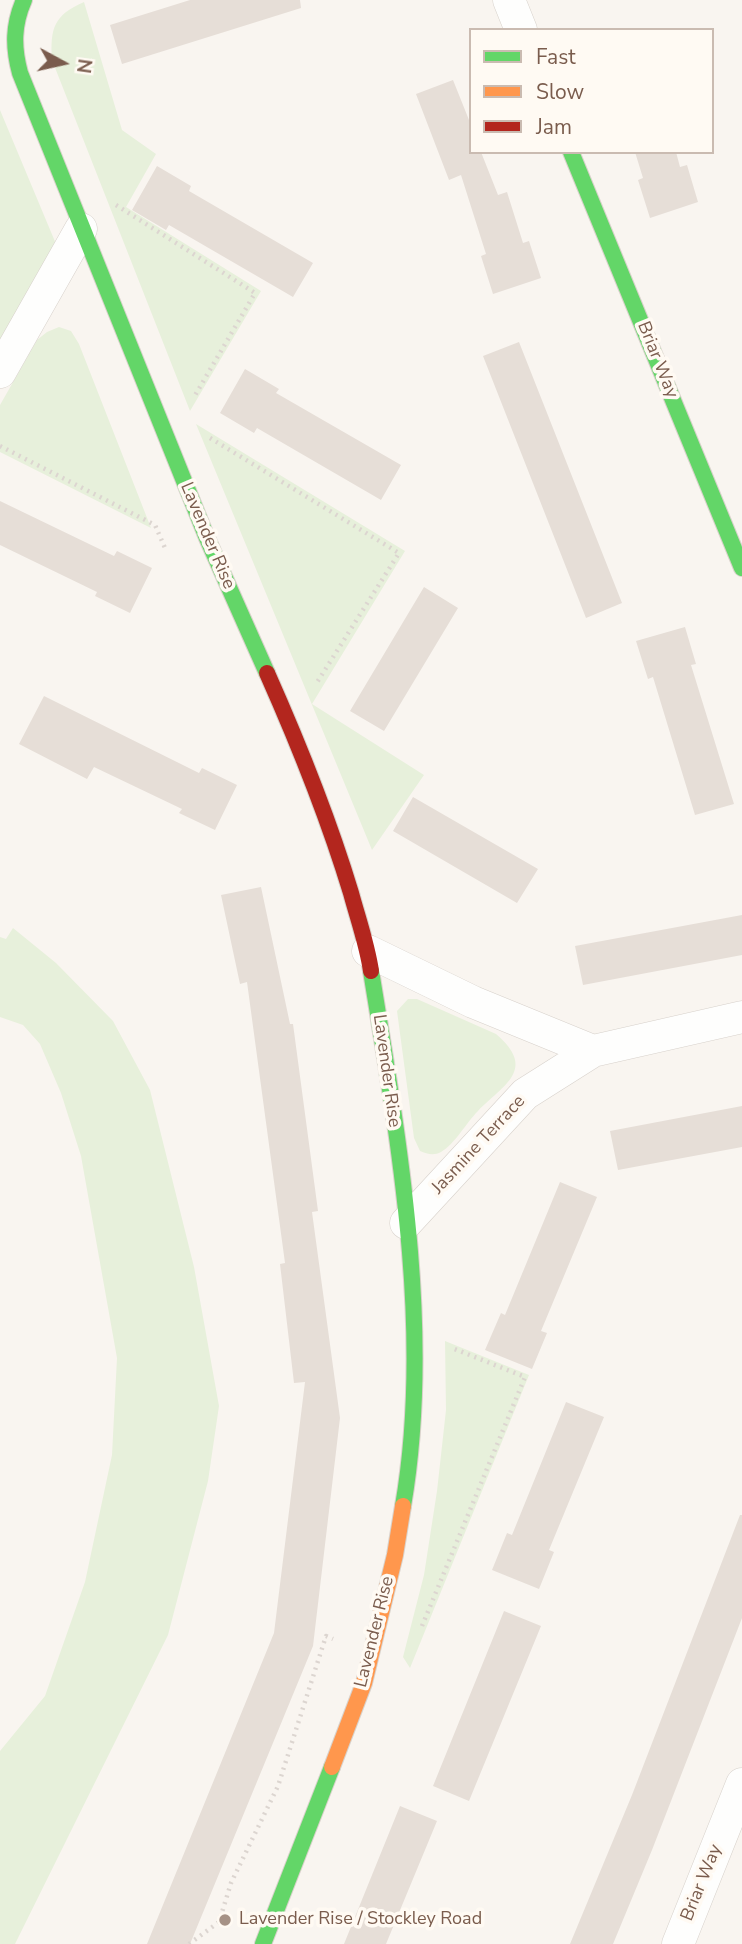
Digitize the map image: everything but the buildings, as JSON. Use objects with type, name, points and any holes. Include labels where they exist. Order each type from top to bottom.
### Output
[{"type":"street","name":"Lavender Rise","points":[[24,0],[13,26],[20,73],[207,538],[306,761],[368,951],[389,1082],[406,1223],[415,1334],[414,1410],[407,1484],[395,1556],[364,1683],[263,1944]]},
{"type":"street","points":[[509,0],[520,28]]},
{"type":"street","name":"Briar Way","points":[[572,154],[742,568]]},
{"type":"street","points":[[0,372],[81,229]]},
{"type":"street","points":[[368,951],[473,1003],[593,1051]]},
{"type":"street","name":"Jasmine Terrace","points":[[406,1223],[525,1094],[593,1051],[742,1017]]},
{"type":"street","name":"Briar Way","points":[[678,1944],[742,1784]]},
{"type":"path","points":[[115,204],[255,293],[189,405],[159,418]]},
{"type":"path","points":[[169,442],[197,430],[399,553],[310,694],[282,707]]},
{"type":"path","points":[[0,446],[155,525],[168,555],[207,538]]},
{"type":"path","points":[[415,1334],[525,1377],[421,1629]]},
{"type":"path","points":[[193,1943],[219,1922],[231,1883],[278,1786],[326,1636],[370,1651]]},
{"type":"green space","points":[[84,2],[122,130],[156,154],[126,207],[261,291],[190,411],[52,60],[52,39],[56,24],[66,12]]},
{"type":"green space","points":[[0,110],[56,244],[0,344]]},
{"type":"green space","points":[[59,327],[71,331],[79,344],[151,528],[0,452],[0,405],[37,340]]},
{"type":"green space","points":[[196,424],[405,551],[312,704],[424,775],[372,850]]},
{"type":"green space","points":[[13,928],[56,963],[113,1021],[150,1090],[194,1267],[219,1406],[208,1481],[168,1635],[15,1944],[0,1944],[0,1751],[45,1696],[85,1582],[112,1455],[117,1358],[81,1156],[61,1093],[40,1044],[23,1025],[0,1017],[0,937],[6,939]]},
{"type":"green space","points":[[408,999],[417,999],[496,1034],[514,1058],[515,1067],[506,1085],[478,1111],[451,1144],[436,1154],[420,1151],[414,1138],[397,1011]]},
{"type":"green space","points":[[445,1341],[529,1375],[410,1668],[403,1657],[424,1575],[446,1410]]},
{"type":"traffic: fast","points":[[24,0],[15,36],[20,73],[207,538],[267,673]]},
{"type":"traffic: fast","points":[[572,154],[742,568]]},
{"type":"traffic: fast","points":[[371,971],[392,1103],[409,1238],[415,1373],[403,1506]]},
{"type":"traffic: fast","points":[[263,1944],[332,1767]]},
{"type":"traffic: slow","points":[[332,1767],[364,1683],[395,1555],[403,1506]]},
{"type":"traffic: jam","points":[[267,673],[302,754],[333,837],[371,971]]},
{"type":"place","name":"Lavender Rise / Stockley Road","points":[[225,1920]]}]
